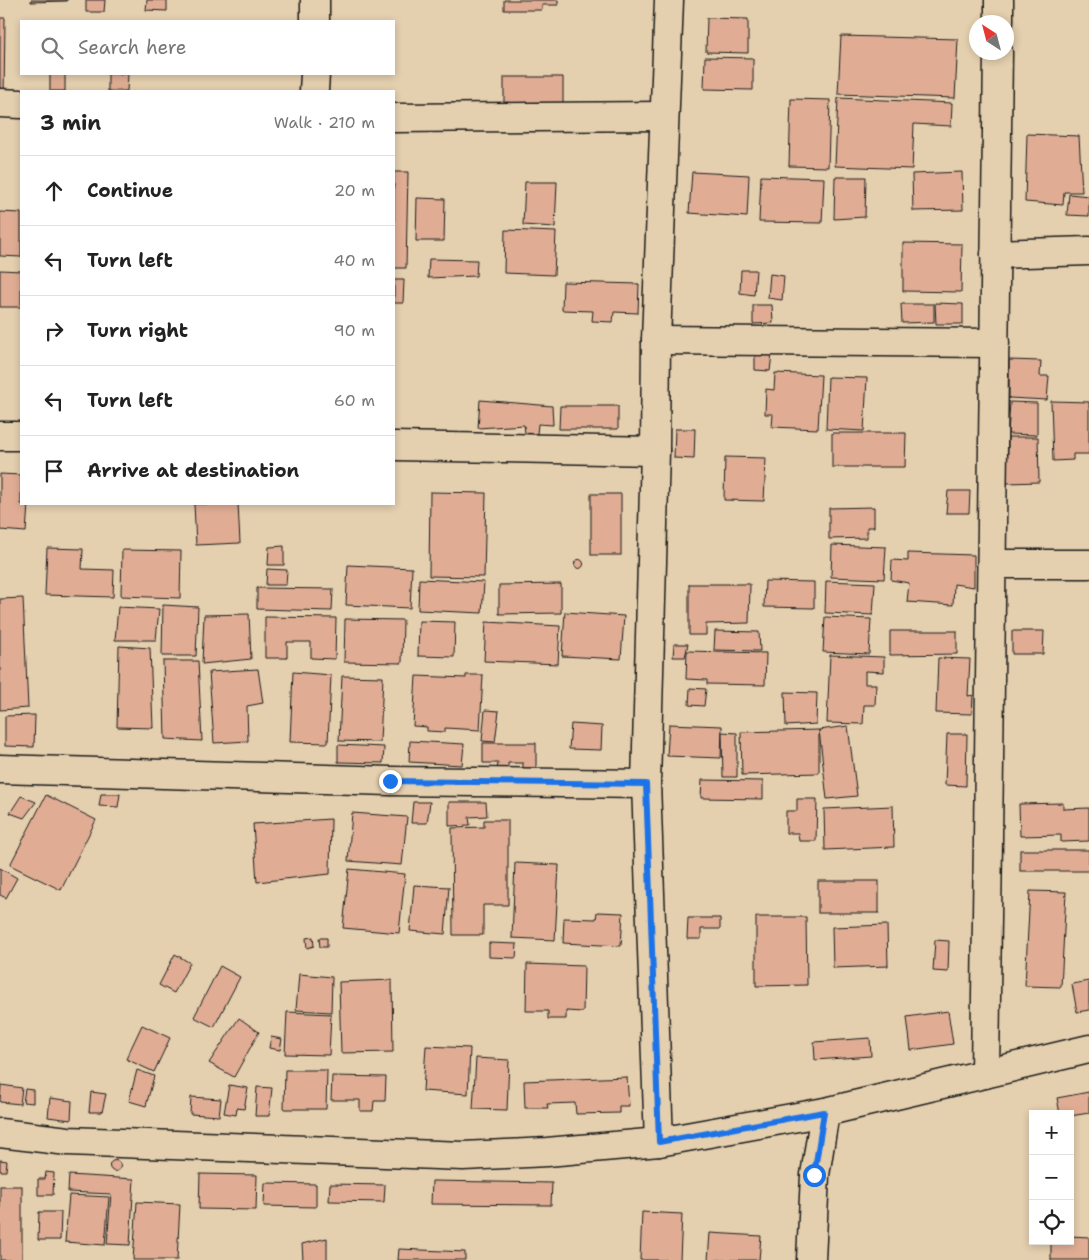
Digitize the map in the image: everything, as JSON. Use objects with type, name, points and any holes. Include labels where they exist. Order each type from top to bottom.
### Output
[{"type":"street","points":[[315,0],[315,20]]},
{"type":"street","points":[[659,1142],[646,784],[656,340],[670,0]]},
{"type":"street","points":[[999,0],[999,15]]},
{"type":"street","points":[[985,1074],[993,564],[998,60]]},
{"type":"street","points":[[314,75],[314,90]]},
{"type":"street","points":[[0,103],[20,104]]},
{"type":"street","points":[[395,118],[664,116]]},
{"type":"street","points":[[995,254],[1089,251]]},
{"type":"street","points":[[656,340],[995,343]]},
{"type":"street","points":[[0,436],[20,436]]},
{"type":"street","points":[[395,446],[655,451]]},
{"type":"street","points":[[993,564],[1089,564]]},
{"type":"street","points":[[0,769],[390,781],[646,784]]},
{"type":"street","points":[[0,1133],[68,1141],[463,1156],[547,1152],[659,1142],[824,1112],[1089,1049]]},
{"type":"street","points":[[811,1260],[814,1175],[824,1112]]},
{"type":"building","points":[[31,0],[67,0],[67,1],[31,2]]},
{"type":"building","points":[[86,0],[105,0],[104,12],[86,12]]},
{"type":"building","points":[[147,0],[167,0],[167,11],[146,10]]},
{"type":"building","points":[[504,0],[558,0],[558,5],[542,5],[542,10],[504,10]]},
{"type":"building","points":[[0,18],[5,18],[4,98],[0,97]]},
{"type":"building","points":[[707,18],[748,19],[748,53],[706,52]]},
{"type":"building","points":[[841,36],[958,39],[955,98],[838,94]]},
{"type":"building","points":[[705,57],[753,58],[753,90],[704,89]]},
{"type":"building","points":[[50,75],[65,75],[65,90],[50,90]]},
{"type":"building","points":[[108,75],[128,75],[127,90],[108,90]]},
{"type":"building","points":[[504,77],[563,77],[563,105],[504,106]]},
{"type":"building","points":[[838,98],[952,103],[951,126],[914,124],[912,169],[835,166]]},
{"type":"building","points":[[791,99],[830,100],[828,167],[789,166]]},
{"type":"building","points":[[1027,134],[1079,136],[1082,192],[1064,192],[1063,205],[1025,202]]},
{"type":"building","points":[[395,172],[408,172],[406,268],[395,268]]},
{"type":"building","points":[[692,172],[749,175],[747,217],[689,213]]},
{"type":"building","points":[[962,172],[963,210],[913,211],[912,174]]},
{"type":"building","points":[[761,176],[824,178],[822,223],[759,222]]},
{"type":"building","points":[[835,177],[866,177],[865,217],[834,219]]},
{"type":"building","points":[[525,182],[557,182],[555,227],[523,225]]},
{"type":"building","points":[[1069,194],[1089,196],[1089,216],[1067,215]]},
{"type":"building","points":[[417,198],[445,199],[444,241],[416,241]]},
{"type":"building","points":[[0,212],[20,213],[20,257],[0,256]]},
{"type":"building","points":[[505,230],[556,232],[554,275],[504,273]]},
{"type":"building","points":[[903,243],[962,244],[961,292],[903,291]]},
{"type":"building","points":[[429,259],[477,260],[476,276],[428,278]]},
{"type":"building","points":[[0,270],[20,271],[20,307],[0,307]]},
{"type":"building","points":[[741,270],[756,270],[754,295],[740,293]]},
{"type":"building","points":[[770,274],[784,276],[782,300],[768,298]]},
{"type":"building","points":[[395,280],[404,280],[403,303],[395,303]]},
{"type":"building","points":[[563,282],[639,284],[638,313],[614,312],[613,322],[592,321],[593,311],[562,310]]},
{"type":"building","points":[[935,303],[963,304],[963,324],[936,324]]},
{"type":"building","points":[[901,304],[934,304],[934,322],[902,323]]},
{"type":"building","points":[[753,305],[772,305],[773,323],[753,324]]},
{"type":"building","points":[[755,353],[772,354],[770,371],[755,370]]},
{"type":"building","points":[[1009,360],[1041,361],[1040,376],[1049,376],[1047,400],[1009,398]]},
{"type":"building","points":[[775,373],[821,375],[818,429],[772,427],[773,414],[765,414],[766,389],[774,390]]},
{"type":"building","points":[[828,377],[867,378],[864,431],[826,429]]},
{"type":"building","points":[[480,400],[552,406],[553,425],[538,424],[537,434],[525,433],[524,425],[478,428]]},
{"type":"building","points":[[1051,401],[1089,402],[1089,454],[1073,454],[1073,460],[1053,461]]},
{"type":"building","points":[[1010,402],[1037,403],[1037,435],[1008,434]]},
{"type":"building","points":[[560,406],[618,406],[618,429],[559,429]]},
{"type":"building","points":[[675,429],[695,429],[694,459],[674,458]]},
{"type":"building","points":[[832,433],[906,433],[905,467],[832,467]]},
{"type":"building","points":[[1008,437],[1038,437],[1039,482],[1007,483]]},
{"type":"building","points":[[725,457],[766,458],[764,501],[724,500]]},
{"type":"building","points":[[0,474],[20,475],[20,505],[28,505],[26,532],[0,530]]},
{"type":"building","points":[[948,491],[970,491],[969,513],[946,513]]},
{"type":"building","points":[[430,492],[486,493],[484,577],[429,576]]},
{"type":"building","points":[[591,494],[621,494],[621,555],[591,555]]},
{"type":"building","points":[[194,505],[238,505],[240,543],[196,545]]},
{"type":"building","points":[[874,507],[874,527],[867,527],[867,538],[829,539],[829,508]]},
{"type":"building","points":[[832,545],[886,547],[884,579],[831,577]]},
{"type":"building","points":[[284,546],[284,565],[268,565],[269,547]]},
{"type":"building","points":[[47,548],[83,549],[82,569],[114,570],[113,597],[45,595]]},
{"type":"building","points":[[122,550],[181,551],[180,598],[121,596]]},
{"type":"building","points":[[908,553],[974,555],[974,587],[954,584],[953,605],[907,602],[909,583],[891,580],[892,560],[908,561]]},
{"type":"building","points":[[579,560],[583,564],[579,568],[575,564]]},
{"type":"building","points":[[348,565],[412,568],[410,608],[346,605]]},
{"type":"building","points":[[267,569],[287,570],[286,585],[266,585]]},
{"type":"building","points":[[419,579],[484,582],[482,613],[418,610]]},
{"type":"building","points":[[765,581],[814,582],[814,608],[764,607]]},
{"type":"building","points":[[826,581],[875,583],[873,615],[825,613]]},
{"type":"building","points":[[561,584],[561,613],[499,614],[499,585]]},
{"type":"building","points":[[689,584],[750,584],[749,623],[706,624],[706,635],[689,635]]},
{"type":"building","points":[[257,588],[333,589],[332,611],[257,609]]},
{"type":"building","points":[[23,598],[28,708],[0,710],[0,599]]},
{"type":"building","points":[[163,605],[198,607],[196,656],[162,656]]},
{"type":"building","points":[[118,607],[159,609],[156,640],[115,640]]},
{"type":"building","points":[[565,612],[624,616],[621,659],[562,656]]},
{"type":"building","points":[[249,614],[251,659],[202,664],[204,615]]},
{"type":"building","points":[[265,617],[336,618],[335,659],[311,658],[311,642],[287,642],[287,658],[265,658]]},
{"type":"building","points":[[825,617],[871,619],[869,654],[823,652]]},
{"type":"building","points":[[345,619],[403,620],[402,663],[344,662]]},
{"type":"building","points":[[419,621],[455,622],[454,657],[418,656]]},
{"type":"building","points":[[486,622],[560,626],[558,664],[484,661]]},
{"type":"building","points":[[715,631],[759,632],[760,651],[714,650]]},
{"type":"building","points":[[890,631],[957,631],[957,654],[890,655]]},
{"type":"building","points":[[1012,631],[1044,631],[1043,654],[1012,654]]},
{"type":"building","points":[[674,644],[688,644],[685,657],[673,657]]},
{"type":"building","points":[[119,646],[150,648],[153,728],[117,727]]},
{"type":"building","points":[[687,651],[766,653],[765,685],[707,684],[707,680],[686,679]]},
{"type":"building","points":[[830,655],[884,657],[884,672],[865,671],[865,684],[876,684],[875,705],[864,705],[863,724],[827,723]]},
{"type":"building","points":[[938,658],[970,659],[968,696],[973,695],[972,714],[936,713]]},
{"type":"building","points":[[163,661],[198,661],[202,741],[165,739]]},
{"type":"building","points":[[258,669],[263,703],[247,706],[248,741],[214,743],[209,672]]},
{"type":"building","points":[[293,672],[331,675],[328,743],[290,742]]},
{"type":"building","points":[[466,675],[483,675],[480,730],[445,728],[445,732],[427,731],[427,727],[413,726],[416,676],[466,678]]},
{"type":"building","points":[[342,676],[383,677],[380,742],[339,741]]},
{"type":"building","points":[[690,688],[706,689],[704,706],[689,705]]},
{"type":"building","points":[[785,692],[817,693],[816,724],[786,726]]},
{"type":"building","points":[[485,710],[499,711],[495,742],[482,741]]},
{"type":"building","points":[[35,715],[34,747],[5,746],[5,716]]},
{"type":"building","points":[[571,724],[602,726],[601,750],[569,749]]},
{"type":"building","points":[[669,724],[722,726],[721,758],[667,756]]},
{"type":"building","points":[[848,726],[857,796],[827,799],[819,730]]},
{"type":"building","points":[[819,730],[819,773],[742,775],[741,732]]},
{"type":"building","points":[[722,732],[737,733],[737,777],[723,777]]},
{"type":"building","points":[[947,734],[967,734],[966,786],[945,785]]},
{"type":"building","points":[[410,741],[464,744],[462,765],[409,762]]},
{"type":"building","points":[[483,743],[536,743],[536,769],[523,769],[523,763],[508,763],[508,770],[497,770],[498,763],[483,763]]},
{"type":"building","points":[[338,745],[384,747],[383,763],[338,762]]},
{"type":"building","points":[[702,780],[763,781],[763,799],[701,798]]},
{"type":"building","points":[[101,794],[120,794],[118,807],[99,806]]},
{"type":"building","points":[[46,795],[96,820],[61,890],[10,865]]},
{"type":"building","points":[[21,796],[36,802],[24,818],[10,813]]},
{"type":"building","points":[[797,799],[817,799],[816,841],[799,841],[798,833],[786,833],[786,811],[797,811]]},
{"type":"building","points":[[413,802],[430,802],[427,823],[411,823]]},
{"type":"building","points":[[449,802],[486,802],[487,816],[469,817],[470,825],[449,826]]},
{"type":"building","points":[[1063,803],[1063,809],[1089,808],[1089,841],[1061,842],[1061,835],[1020,836],[1019,804]]},
{"type":"building","points":[[893,806],[894,847],[825,850],[824,809]]},
{"type":"building","points":[[352,813],[407,817],[402,865],[348,861]]},
{"type":"building","points":[[331,819],[330,874],[257,882],[253,824]]},
{"type":"building","points":[[484,820],[508,820],[508,905],[483,905],[483,935],[453,935],[452,828],[484,827]]},
{"type":"building","points":[[1020,850],[1089,850],[1089,871],[1020,871]]},
{"type":"building","points":[[515,863],[559,865],[555,940],[512,938]]},
{"type":"building","points":[[0,868],[17,878],[6,898],[0,895]]},
{"type":"building","points":[[349,869],[405,874],[399,933],[343,928]]},
{"type":"building","points":[[818,881],[879,881],[879,913],[818,913]]},
{"type":"building","points":[[414,885],[449,887],[445,934],[410,931]]},
{"type":"building","points":[[1030,891],[1066,892],[1061,987],[1025,986]]},
{"type":"building","points":[[597,912],[623,913],[621,946],[563,943],[564,918],[596,919]]},
{"type":"building","points":[[756,917],[806,917],[807,985],[756,986]]},
{"type":"building","points":[[688,918],[720,918],[720,929],[701,929],[701,939],[687,939]]},
{"type":"building","points":[[887,925],[888,966],[833,968],[832,927]]},
{"type":"building","points":[[313,937],[314,946],[307,948],[306,938]]},
{"type":"building","points":[[319,938],[327,938],[327,947],[320,947]]},
{"type":"building","points":[[935,940],[949,941],[948,972],[933,971]]},
{"type":"building","points":[[489,943],[517,944],[516,958],[489,957]]},
{"type":"building","points":[[175,954],[190,963],[174,993],[159,985]]},
{"type":"building","points":[[527,964],[584,966],[583,1012],[566,1011],[566,1019],[548,1019],[548,1011],[526,1011]]},
{"type":"building","points":[[220,966],[240,977],[214,1027],[194,1017]]},
{"type":"building","points":[[299,974],[332,977],[331,1012],[296,1010]]},
{"type":"building","points":[[392,980],[393,1052],[341,1053],[339,982]]},
{"type":"building","points":[[1089,981],[1089,1010],[1077,1012],[1072,984]]},
{"type":"building","points":[[948,1011],[953,1044],[911,1050],[907,1017]]},
{"type":"building","points":[[287,1012],[331,1014],[329,1055],[285,1054]]},
{"type":"building","points":[[239,1018],[259,1032],[234,1077],[209,1063]]},
{"type":"building","points":[[142,1025],[170,1038],[154,1072],[126,1059]]},
{"type":"building","points":[[271,1037],[282,1039],[280,1050],[269,1048]]},
{"type":"building","points":[[870,1038],[871,1056],[815,1060],[814,1042]]},
{"type":"building","points":[[426,1046],[470,1048],[468,1094],[423,1091]]},
{"type":"building","points":[[476,1058],[509,1060],[507,1110],[473,1109]]},
{"type":"building","points":[[137,1070],[154,1076],[146,1106],[129,1101]]},
{"type":"building","points":[[285,1070],[327,1070],[326,1109],[284,1109]]},
{"type":"building","points":[[332,1076],[386,1077],[385,1101],[374,1101],[373,1111],[360,1111],[360,1100],[331,1100]]},
{"type":"building","points":[[627,1077],[629,1106],[619,1106],[619,1113],[576,1114],[575,1103],[547,1104],[548,1108],[525,1108],[524,1081]]},
{"type":"building","points":[[1,1085],[22,1088],[20,1104],[0,1102]]},
{"type":"building","points":[[229,1085],[248,1088],[244,1109],[237,1108],[236,1115],[224,1113]]},
{"type":"building","points":[[257,1087],[272,1088],[269,1116],[255,1116]]},
{"type":"building","points":[[25,1089],[33,1090],[33,1103],[23,1102]]},
{"type":"building","points":[[91,1092],[106,1094],[102,1112],[89,1112]]},
{"type":"building","points":[[1089,1092],[1089,1113],[1074,1115],[1074,1110],[1059,1110],[1057,1098]]},
{"type":"building","points":[[191,1097],[221,1099],[219,1116],[190,1114]]},
{"type":"building","points":[[50,1098],[72,1101],[71,1120],[48,1117]]},
{"type":"building","points":[[0,1160],[7,1161],[6,1171],[0,1171]]},
{"type":"building","points":[[113,1161],[117,1161],[120,1166],[119,1170],[113,1171],[110,1168],[110,1164]]},
{"type":"building","points":[[46,1172],[54,1173],[53,1195],[38,1195],[38,1179],[45,1179]]},
{"type":"building","points":[[200,1174],[257,1175],[256,1210],[199,1209]]},
{"type":"building","points":[[69,1175],[134,1179],[130,1245],[107,1244],[111,1194],[68,1192]]},
{"type":"building","points":[[432,1181],[552,1183],[551,1205],[431,1204]]},
{"type":"building","points":[[265,1183],[316,1184],[316,1207],[264,1206]]},
{"type":"building","points":[[330,1184],[385,1185],[384,1202],[329,1201]]},
{"type":"building","points":[[0,1186],[22,1186],[22,1260],[0,1260]]},
{"type":"building","points":[[69,1195],[109,1197],[105,1245],[65,1242]]},
{"type":"building","points":[[137,1202],[180,1204],[177,1260],[133,1260]]},
{"type":"building","points":[[39,1212],[61,1212],[60,1240],[38,1240]]},
{"type":"building","points":[[642,1212],[682,1214],[680,1260],[640,1260]]},
{"type":"building","points":[[710,1233],[761,1236],[759,1260],[708,1260]]},
{"type":"building","points":[[1074,1236],[1089,1237],[1089,1260],[1051,1260],[1051,1245],[1074,1245]]},
{"type":"building","points":[[327,1238],[327,1260],[303,1260],[302,1244]]},
{"type":"building","points":[[399,1249],[465,1252],[465,1260],[398,1260]]},
{"type":"route","points":[[390,781],[646,784],[659,1142],[824,1112],[814,1175]]}]
